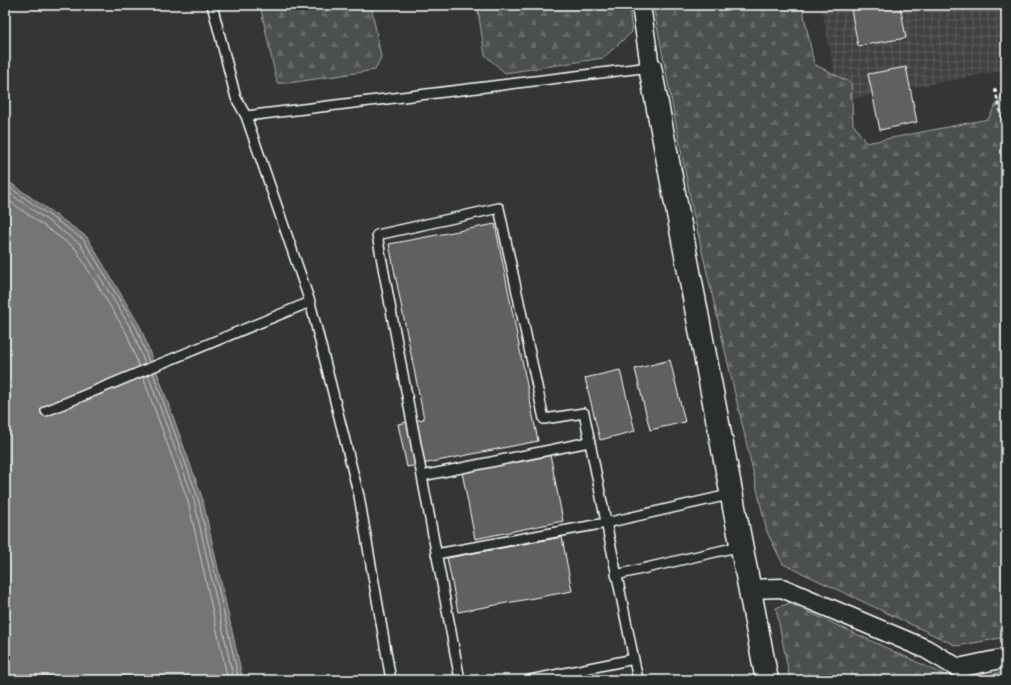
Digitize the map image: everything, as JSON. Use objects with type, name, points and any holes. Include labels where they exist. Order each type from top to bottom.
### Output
[{"type":"street","points":[[641,5],[650,67],[733,494],[741,546],[767,680]]},
{"type":"street","points":[[750,589],[782,588],[926,649],[958,668],[1006,658]]},
{"type":"lane","points":[[212,5],[236,98],[246,116],[310,302],[359,496],[391,680]]},
{"type":"lane","points":[[246,116],[650,67]]},
{"type":"lane","points":[[460,680],[377,235],[499,208],[544,420],[584,413],[638,680]]},
{"type":"lane","points":[[46,411],[310,302]]},
{"type":"lane","points":[[422,476],[590,442]]},
{"type":"lane","points":[[436,554],[606,523],[733,494]]},
{"type":"lane","points":[[616,575],[741,546]]},
{"type":"lane","points":[[530,680],[634,659]]},
{"type":"path","points":[[995,89],[1006,136]]},
{"type":"shaded area","points":[[821,5],[1006,5],[1006,70],[840,101]]},
{"type":"green space","points":[[260,5],[371,5],[381,57],[375,70],[289,83],[277,83]]},
{"type":"green space","points":[[477,5],[629,5],[632,32],[603,58],[505,73],[485,55]]},
{"type":"green space","points":[[653,5],[802,5],[814,64],[851,83],[853,124],[866,143],[988,119],[1006,87],[1006,637],[957,646],[783,564],[767,532],[693,212]]},
{"type":"green space","points":[[789,603],[956,680],[790,680],[776,608]]},
{"type":"green space","points":[[1006,671],[1006,680],[964,680]]},
{"type":"water","points":[[5,179],[87,237],[141,328],[202,497],[243,680],[5,680]]},
{"type":"building","points":[[873,5],[900,5],[906,38],[858,46],[851,9]]},
{"type":"building","points":[[906,67],[917,122],[880,130],[868,74]]},
{"type":"building","points":[[495,224],[538,441],[407,467],[398,424],[424,419],[389,244]]},
{"type":"building","points":[[670,360],[685,422],[650,430],[635,369]]},
{"type":"building","points":[[620,370],[635,431],[600,440],[585,378]]},
{"type":"building","points":[[550,454],[563,521],[475,539],[462,472]]},
{"type":"building","points":[[562,537],[572,591],[458,612],[447,558]]}]
